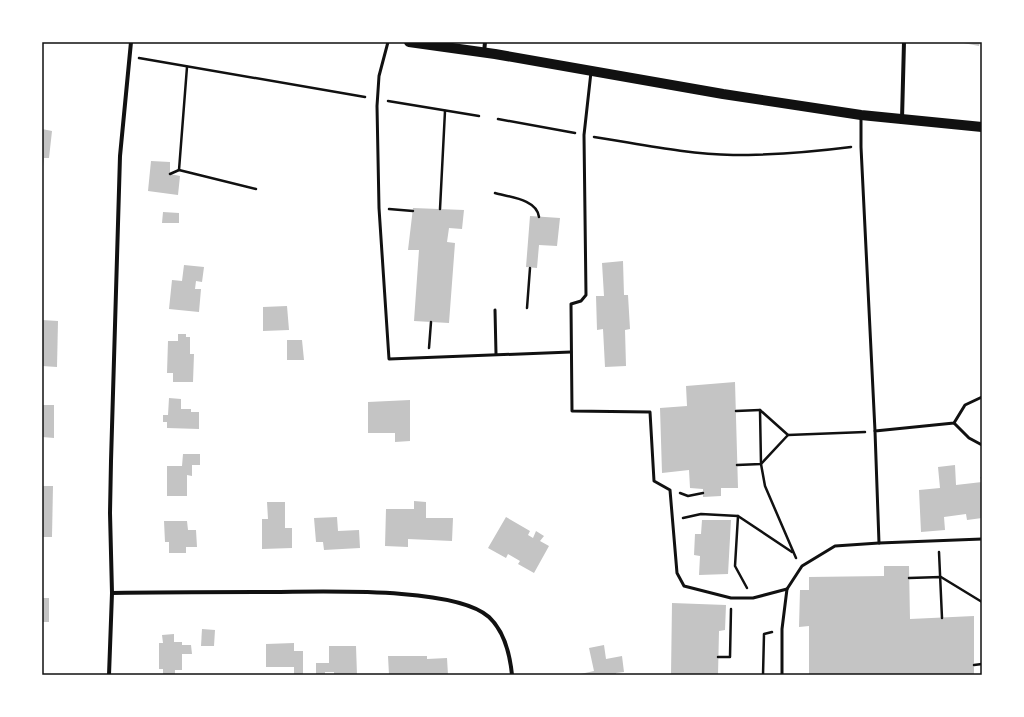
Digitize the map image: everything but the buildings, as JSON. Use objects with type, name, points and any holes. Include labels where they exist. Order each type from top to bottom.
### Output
[{"type":"main road","points":[[409,42],[591,70],[723,94],[861,115],[982,128]]},
{"type":"street","points":[[109,675],[112,593],[110,461],[120,156],[131,42]]},
{"type":"street","points":[[484,53],[485,42]]},
{"type":"street","points":[[902,119],[904,42]]},
{"type":"street","points":[[112,593],[360,592],[439,598],[471,607],[488,617],[499,629],[504,642],[512,675]]},
{"type":"lane","points":[[388,42],[379,76],[378,106],[379,208],[389,359],[571,352]]},
{"type":"lane","points":[[591,70],[584,135],[586,295],[581,301],[571,304],[572,411],[650,412],[654,481],[670,490],[677,573],[684,586],[731,598],[753,598],[787,589]]},
{"type":"lane","points":[[861,115],[860,146],[876,431],[879,544]]},
{"type":"lane","points":[[495,310],[496,354]]},
{"type":"lane","points":[[954,423],[965,405],[982,397]]},
{"type":"lane","points":[[876,431],[954,423]]},
{"type":"lane","points":[[954,423],[969,438],[982,445]]},
{"type":"lane","points":[[782,675],[782,629],[787,589],[802,566],[835,546],[982,539]]},
{"type":"path","points":[[137,58],[365,97]]},
{"type":"path","points":[[179,170],[187,67]]},
{"type":"path","points":[[386,100],[478,116]]},
{"type":"path","points":[[440,209],[445,111]]},
{"type":"path","points":[[498,119],[575,134]]},
{"type":"path","points":[[592,136],[687,151],[732,155],[777,154],[852,147]]},
{"type":"path","points":[[170,174],[179,170],[256,189]]},
{"type":"path","points":[[495,193],[524,200],[535,208],[540,217]]},
{"type":"path","points":[[379,208],[413,211]]},
{"type":"path","points":[[527,308],[530,268]]},
{"type":"path","points":[[429,358],[431,322]]},
{"type":"path","points":[[736,411],[760,410],[788,435]]},
{"type":"path","points":[[760,410],[760,464],[765,486],[793,553],[802,566]]},
{"type":"path","points":[[737,465],[760,464],[788,435],[876,431]]},
{"type":"path","points":[[670,490],[688,496],[703,493]]},
{"type":"path","points":[[672,520],[701,514],[738,516],[793,553]]},
{"type":"path","points":[[738,516],[735,566],[753,598]]},
{"type":"path","points":[[939,541],[942,618]]},
{"type":"path","points":[[909,578],[940,577],[982,602]]},
{"type":"path","points":[[718,657],[730,657],[731,598]]},
{"type":"path","points":[[763,675],[764,634],[782,629]]},
{"type":"path","points":[[974,665],[982,664]]}]
